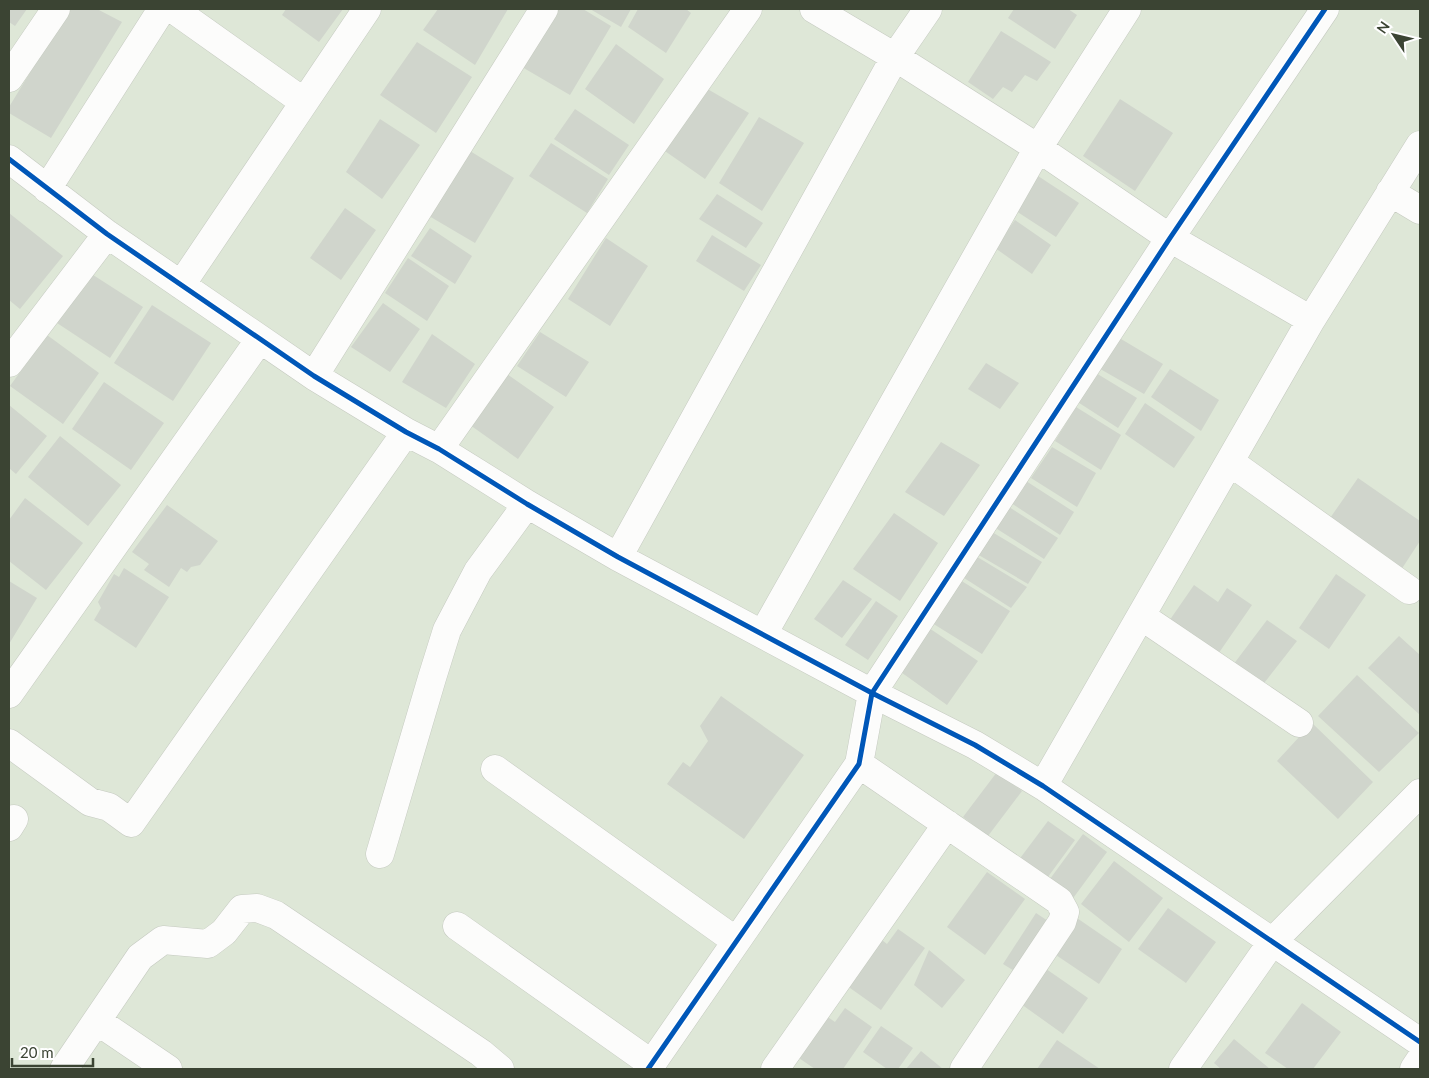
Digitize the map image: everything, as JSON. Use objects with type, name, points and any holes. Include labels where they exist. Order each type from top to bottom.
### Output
[{"type":"street","points":[[9,78],[56,9]]},
{"type":"street","points":[[47,189],[162,9]]},
{"type":"street","points":[[173,9],[304,102]]},
{"type":"street","points":[[180,285],[367,9]]},
{"type":"street","points":[[314,376],[544,9]]},
{"type":"street","points":[[439,449],[748,9]]},
{"type":"street","points":[[814,9],[895,57],[1038,148],[1170,238],[1311,320]]},
{"type":"street","points":[[618,557],[895,57],[928,9]]},
{"type":"street","points":[[763,634],[1038,148],[1127,9]]},
{"type":"street","points":[[457,926],[650,1067],[858,764],[872,693],[1170,238],[1325,9]]},
{"type":"street","points":[[1043,786],[1311,320],[1420,145]]},
{"type":"street","points":[[9,159],[107,234],[314,376],[618,557],[872,693],[975,745],[1043,786],[1420,1042]]},
{"type":"street","points":[[1390,192],[1420,210]]},
{"type":"street","points":[[9,363],[107,234]]},
{"type":"street","points":[[9,694],[260,339]]},
{"type":"street","points":[[9,743],[90,802],[109,807],[131,823],[406,432]]},
{"type":"street","points":[[1230,462],[1409,590]]},
{"type":"street","points":[[380,854],[448,630],[478,571],[527,504]]},
{"type":"street","points":[[1141,616],[1298,723]]},
{"type":"street","points":[[858,764],[1059,901],[1065,912],[1062,922],[964,1069]]},
{"type":"street","points":[[494,769],[736,941]]},
{"type":"street","points":[[1183,1069],[1272,942],[1420,793]]},
{"type":"street","points":[[775,1069],[947,824]]},
{"type":"street","points":[[64,1069],[140,957],[163,940],[208,944],[224,932],[242,909],[257,908],[276,914],[481,1053],[500,1069]]},
{"type":"street","points":[[97,1021],[168,1069]]},
{"type":"street","points":[[1414,1069],[1420,1060]]},
{"type":"shaded area","points":[[9,9],[1420,9],[1420,1069],[9,1069]]},
{"type":"building","points":[[9,9],[27,9],[15,26],[9,22]]},
{"type":"building","points":[[69,9],[97,9],[122,22],[51,138],[9,113],[9,107]]},
{"type":"building","points":[[286,9],[343,9],[319,42],[282,15]]},
{"type":"building","points":[[438,9],[508,9],[475,65],[423,30]]},
{"type":"building","points":[[558,9],[583,9],[611,26],[570,95],[522,67]]},
{"type":"building","points":[[590,9],[631,9],[621,27]]},
{"type":"building","points":[[638,9],[686,9],[691,13],[666,53],[628,27]]},
{"type":"building","points":[[1014,9],[1068,9],[1077,15],[1055,49],[1008,18]]},
{"type":"building","points":[[1001,31],[1051,62],[1037,81],[1025,75],[1012,92],[1003,87],[993,99],[968,82]]},
{"type":"building","points":[[417,42],[472,77],[436,133],[380,95]]},
{"type":"building","points":[[616,44],[664,79],[634,124],[585,89]]},
{"type":"building","points":[[704,87],[749,113],[705,179],[662,149]]},
{"type":"building","points":[[1120,99],[1173,133],[1135,191],[1083,156]]},
{"type":"building","points":[[575,109],[629,145],[609,175],[554,139]]},
{"type":"building","points":[[759,117],[804,143],[762,211],[719,183]]},
{"type":"building","points":[[380,119],[420,145],[382,199],[346,172]]},
{"type":"building","points":[[551,143],[608,179],[587,213],[529,176]]},
{"type":"building","points":[[470,151],[514,178],[475,243],[429,216]]},
{"type":"building","points":[[1035,174],[1079,203],[1056,237],[1013,209]]},
{"type":"building","points":[[717,194],[763,223],[746,248],[699,219]]},
{"type":"building","points":[[345,208],[376,230],[341,280],[310,258]]},
{"type":"building","points":[[9,213],[63,256],[20,309],[9,300]]},
{"type":"building","points":[[1015,220],[1051,245],[1032,274],[995,248]]},
{"type":"building","points":[[430,228],[472,256],[455,284],[411,256]]},
{"type":"building","points":[[712,235],[761,265],[744,291],[696,261]]},
{"type":"building","points":[[606,238],[648,266],[610,326],[568,299]]},
{"type":"building","points":[[408,258],[449,286],[427,321],[385,293]]},
{"type":"building","points":[[90,273],[143,307],[110,358],[57,323]]},
{"type":"building","points":[[383,303],[420,329],[390,372],[351,347]]},
{"type":"building","points":[[152,305],[211,343],[173,401],[114,363]]},
{"type":"building","points":[[540,332],[589,362],[566,397],[517,366]]},
{"type":"building","points":[[432,334],[475,364],[446,408],[402,382]]},
{"type":"building","points":[[47,335],[99,373],[63,424],[10,386]]},
{"type":"building","points":[[1116,336],[1163,364],[1144,394],[1095,366]]},
{"type":"building","points":[[986,363],[1019,383],[1000,409],[968,389]]},
{"type":"building","points":[[1170,369],[1219,400],[1201,431],[1151,397]]},
{"type":"building","points":[[1091,370],[1137,398],[1118,428],[1073,399]]},
{"type":"building","points":[[507,374],[554,407],[518,459],[470,425]]},
{"type":"building","points":[[104,382],[164,423],[131,470],[72,429]]},
{"type":"building","points":[[1145,403],[1195,437],[1174,468],[1125,434]]},
{"type":"building","points":[[9,405],[47,436],[16,474],[9,468]]},
{"type":"building","points":[[1076,407],[1121,435],[1101,470],[1055,441]]},
{"type":"building","points":[[60,436],[121,485],[88,526],[28,477]]},
{"type":"building","points":[[941,442],[980,465],[944,516],[905,492]]},
{"type":"building","points":[[1052,447],[1096,473],[1077,507],[1031,478]]},
{"type":"building","points":[[1358,478],[1420,521],[1420,541],[1399,573],[1328,521]]},
{"type":"building","points":[[1026,481],[1074,512],[1060,535],[1011,503]]},
{"type":"building","points":[[25,498],[83,543],[46,590],[9,561],[9,520]]},
{"type":"building","points":[[167,505],[218,541],[200,565],[191,567],[187,572],[181,568],[169,587],[144,570],[149,564],[132,552]]},
{"type":"building","points":[[1009,507],[1058,538],[1044,559],[994,527]]},
{"type":"building","points":[[894,513],[938,543],[900,601],[853,569]]},
{"type":"building","points":[[992,532],[1042,562],[1028,584],[977,554]]},
{"type":"building","points":[[974,555],[1027,587],[1011,608],[961,576]]},
{"type":"building","points":[[124,568],[169,597],[136,648],[94,620],[101,608],[98,602],[114,574],[119,577]]},
{"type":"building","points":[[1336,574],[1366,595],[1329,649],[1299,628]]},
{"type":"building","points":[[843,580],[872,599],[842,638],[814,619]]},
{"type":"building","points":[[960,580],[1010,611],[982,654],[932,623]]},
{"type":"building","points":[[9,581],[37,598],[9,644]]},
{"type":"building","points":[[1194,585],[1218,602],[1227,588],[1252,605],[1216,657],[1167,624]]},
{"type":"building","points":[[876,601],[898,616],[868,660],[845,645]]},
{"type":"building","points":[[1267,620],[1297,641],[1261,687],[1233,665]]},
{"type":"building","points":[[929,628],[978,661],[947,705],[898,670]]},
{"type":"building","points":[[1399,636],[1420,655],[1420,715],[1368,668]]},
{"type":"building","points":[[1357,675],[1419,733],[1379,772],[1318,716]]},
{"type":"building","points":[[721,696],[804,755],[744,839],[667,784],[683,762],[690,767],[708,741],[700,726]]},
{"type":"building","points":[[1312,723],[1373,782],[1338,819],[1277,761]]},
{"type":"building","points":[[997,772],[1022,791],[988,836],[963,817]]},
{"type":"building","points":[[1048,821],[1075,840],[1045,881],[1018,861]]},
{"type":"building","points":[[1083,834],[1107,852],[1071,901],[1047,883]]},
{"type":"building","points":[[1114,861],[1163,898],[1129,942],[1081,904]]},
{"type":"building","points":[[987,872],[1025,899],[985,955],[947,927]]},
{"type":"building","points":[[1168,908],[1216,942],[1186,983],[1138,949]]},
{"type":"building","points":[[1036,913],[1054,925],[1021,975],[1003,964]]},
{"type":"building","points":[[1074,916],[1122,949],[1099,984],[1050,951]]},
{"type":"building","points":[[898,929],[925,948],[881,1010],[843,983],[877,936],[887,944]]},
{"type":"building","points":[[929,950],[965,980],[942,1008],[914,985]]},
{"type":"building","points":[[1039,964],[1088,998],[1063,1034],[1014,999]]},
{"type":"building","points":[[1302,1003],[1341,1032],[1313,1069],[1288,1069],[1265,1053]]},
{"type":"building","points":[[845,1008],[872,1027],[843,1069],[815,1069],[790,1052],[819,1011],[835,1022]]},
{"type":"building","points":[[881,1026],[913,1048],[898,1069],[887,1069],[863,1052]]},
{"type":"building","points":[[1234,1039],[1270,1069],[1221,1069],[1214,1063]]},
{"type":"building","points":[[1057,1040],[1100,1069],[1037,1069]]},
{"type":"building","points":[[921,1051],[943,1069],[906,1069]]},
{"type":"cycle path","points":[[648,1069],[859,764],[872,693],[1170,238],[1325,9]]},
{"type":"cycle path","points":[[9,159],[107,234],[314,376],[618,557],[872,693],[975,745],[1043,786],[1420,1042]]}]
